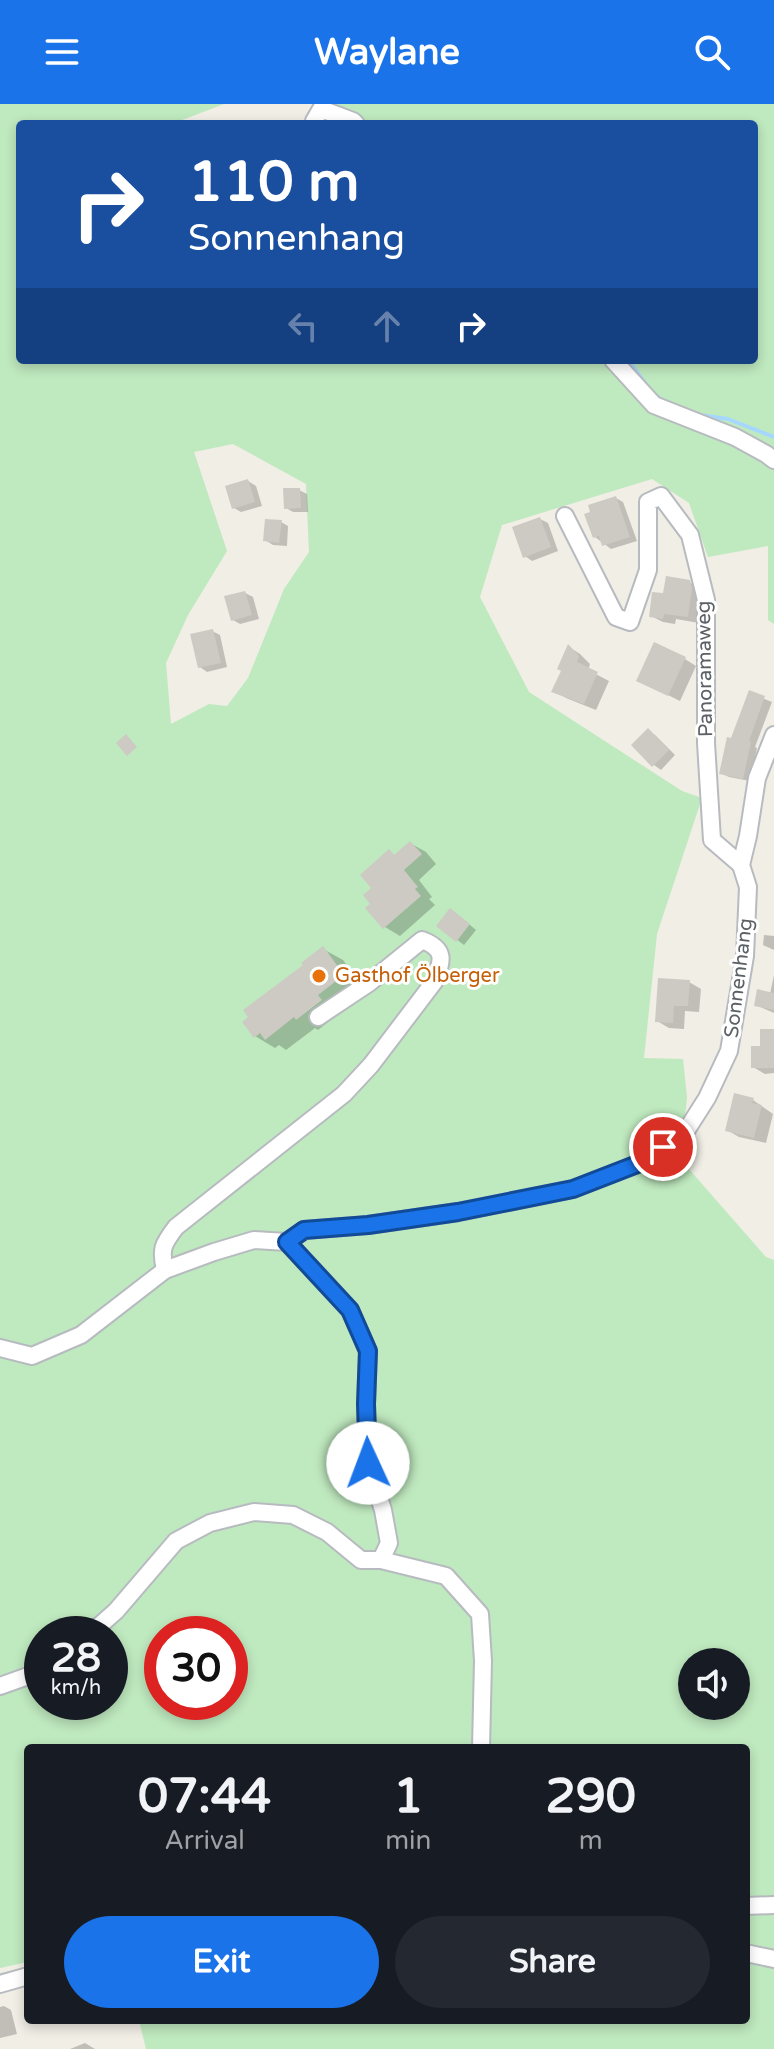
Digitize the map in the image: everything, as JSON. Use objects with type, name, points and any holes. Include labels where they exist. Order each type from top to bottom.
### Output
[{"type":"street","points":[[315,120],[321,109],[350,120]]},
{"type":"street","points":[[617,364],[654,405],[735,437],[774,460]]},
{"type":"street","name":"Panoramaweg","points":[[565,516],[616,617],[630,622],[648,570],[648,502],[661,496],[690,535],[706,600],[706,743],[712,840],[741,865]]},
{"type":"street","name":"Sonnenhang","points":[[287,1242],[304,1230],[368,1225],[458,1212],[573,1189],[640,1163],[686,1131],[707,1098],[729,1051],[745,956],[748,887],[741,865],[757,778],[774,735]]},
{"type":"street","points":[[165,1270],[161,1254],[165,1241],[176,1227],[322,1113],[371,1065],[434,982],[441,954],[435,945],[422,940],[369,983],[318,1017]]},
{"type":"street","points":[[0,1348],[32,1356],[81,1335],[165,1270],[254,1240],[287,1242],[350,1310],[368,1351],[368,1463],[383,1510],[389,1543],[381,1560]]},
{"type":"street","points":[[110,1616],[176,1541],[210,1523],[254,1512],[293,1515],[327,1532],[361,1560],[381,1560],[446,1576],[480,1614],[483,1661],[481,1744]]},
{"type":"street","points":[[0,1686],[24,1677]]},
{"type":"street","points":[[750,1906],[774,1905]]},
{"type":"street","points":[[750,1954],[774,1959]]},
{"type":"street","points":[[0,1984],[24,1977]]},
{"type":"green space","points":[[0,104],[224,104],[182,120],[16,120],[16,364],[758,364],[758,120],[319,120],[325,104],[774,104],[774,624],[768,620],[768,546],[708,557],[689,503],[652,479],[502,525],[480,597],[529,692],[682,791],[702,798],[657,934],[644,1058],[683,1059],[687,1097],[681,1160],[766,1257],[774,1260],[774,2049],[146,2049],[140,2024],[750,2024],[750,1744],[24,1744],[24,1963],[0,1968]],"holes":[[[233,444],[306,484],[309,552],[284,589],[248,678],[227,706],[209,704],[171,724],[166,663],[188,615],[227,551],[194,452]]]},
{"type":"building","points":[[248,479],[255,502],[232,509],[225,486]]},
{"type":"building","points":[[283,488],[300,488],[301,508],[284,509]]},
{"type":"building","points":[[616,496],[630,537],[602,546],[599,536],[593,538],[584,514],[590,512],[588,505]]},
{"type":"building","points":[[540,517],[551,547],[523,558],[512,527]]},
{"type":"building","points":[[265,519],[282,520],[279,543],[263,541]]},
{"type":"building","points":[[666,576],[690,580],[692,588],[688,617],[664,614],[663,619],[649,617],[652,592],[663,593]]},
{"type":"building","points":[[245,591],[252,615],[231,621],[224,596]]},
{"type":"building","points":[[213,629],[221,663],[198,668],[190,634]]},
{"type":"building","points":[[654,642],[686,657],[668,696],[636,681]]},
{"type":"building","points":[[568,644],[579,656],[577,662],[598,672],[584,704],[551,692],[561,671],[557,669]]},
{"type":"building","points":[[749,690],[765,696],[749,741],[743,779],[719,774],[727,737],[731,738]]},
{"type":"building","points":[[648,728],[669,750],[652,767],[631,745]]},
{"type":"building","points":[[126,734],[137,747],[127,756],[116,743]]},
{"type":"building","points":[[410,841],[422,854],[404,870],[418,887],[415,889],[421,896],[383,929],[365,908],[370,904],[363,895],[371,888],[360,875],[389,849],[394,855]]},
{"type":"building","points":[[450,908],[470,924],[456,942],[436,926]]},
{"type":"building","points":[[323,946],[344,975],[318,995],[322,1000],[296,1020],[294,1017],[265,1040],[260,1033],[254,1038],[242,1022],[248,1017],[243,1010]]},
{"type":"building","points":[[658,978],[690,980],[688,1006],[674,1006],[673,1023],[655,1022]]},
{"type":"building","points":[[757,989],[774,993],[774,1010],[754,1006]]},
{"type":"building","points":[[760,1029],[774,1029],[774,1068],[751,1068],[751,1046],[760,1046]]},
{"type":"building","points":[[734,1093],[754,1098],[752,1103],[762,1105],[754,1138],[725,1131]]},
{"type":"waterway","points":[[631,364],[654,395],[666,402]]},
{"type":"waterway","points":[[700,415],[728,419],[774,437]]},
{"type":"place","name":"Gasthof Ölberger","points":[[319,976]]},
{"type":"route","points":[[368,1463],[368,1351],[350,1310],[287,1242],[304,1230],[368,1225],[458,1212],[573,1189],[640,1163],[663,1147]]}]
